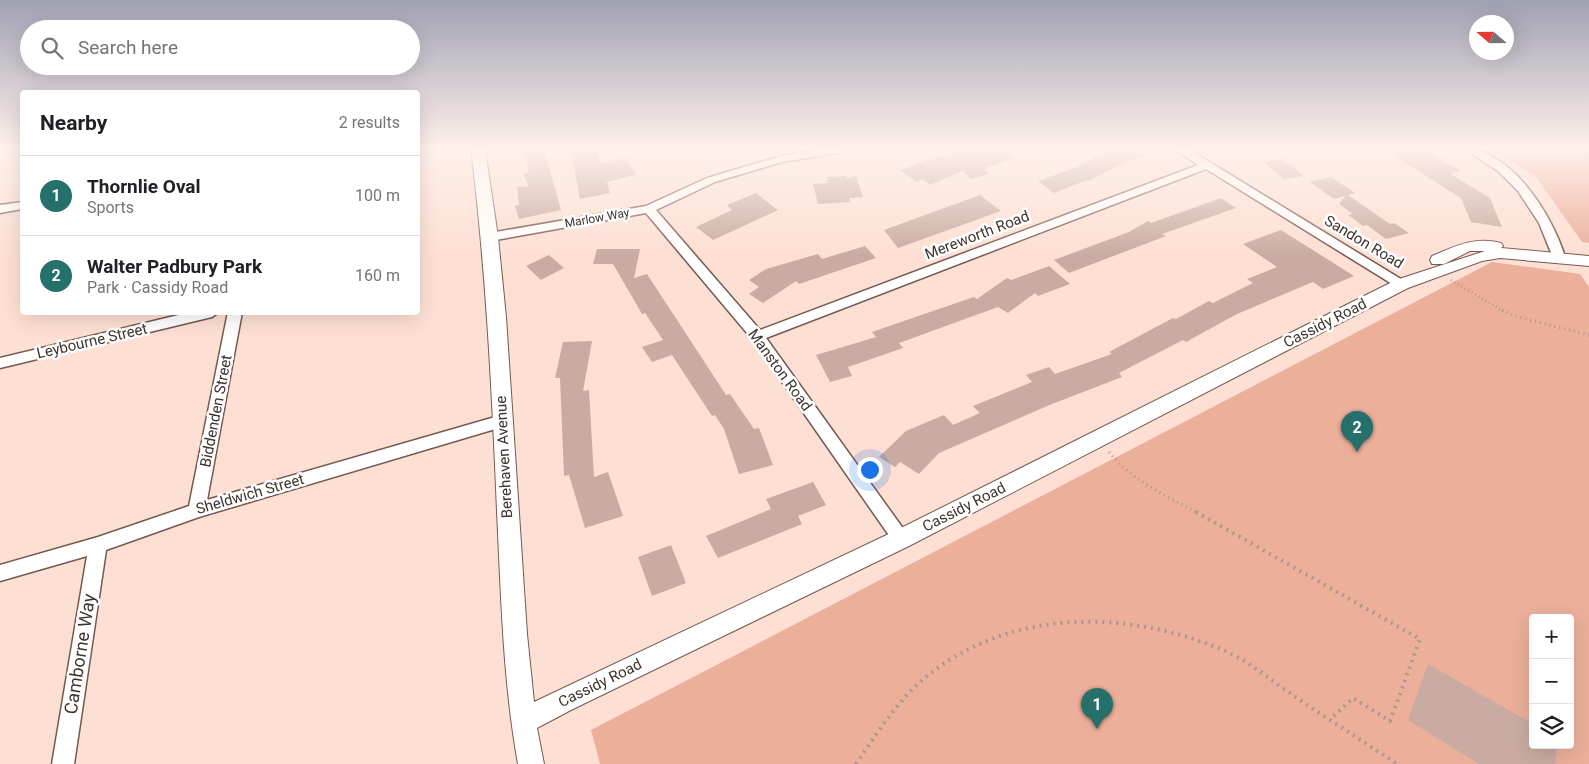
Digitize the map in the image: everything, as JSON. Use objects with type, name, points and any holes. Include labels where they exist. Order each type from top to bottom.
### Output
[{"type":"street","name":"Berehaven Avenue","points":[[483,185],[490,237],[523,722],[532,764]]},
{"type":"street","name":"Marlow Way","points":[[490,237],[649,209],[701,185]]},
{"type":"street","name":"Mereworth Road","points":[[757,336],[1155,185]]},
{"type":"street","name":"Sandon Road","points":[[1239,185],[1402,284]]},
{"type":"street","points":[[1519,185],[1543,220],[1558,254]]},
{"type":"street","points":[[0,209],[20,206]]},
{"type":"street","name":"Manston Road","points":[[649,209],[757,336],[901,539]]},
{"type":"street","name":"Cassidy Road","points":[[523,722],[562,701],[901,539],[1402,284],[1479,257],[1500,253],[1589,256]]},
{"type":"street","name":"Cassidy Road","points":[[1558,254],[1589,261]]},
{"type":"street","name":"Leybourne Street","points":[[0,362],[199,315]]},
{"type":"street","name":"Biddenden Street","points":[[197,510],[234,315]]},
{"type":"street","name":"Sheldwich Street","points":[[0,573],[98,545],[197,510],[502,421]]},
{"type":"street","name":"Camborne Way","points":[[63,764],[98,545]]},
{"type":"path","points":[[1450,280],[1496,308],[1518,318],[1589,335]]},
{"type":"path","points":[[1103,445],[1120,466],[1141,481],[1420,639],[1390,722],[1353,698],[1330,720]]},
{"type":"path","points":[[856,764],[887,718],[927,676],[961,653],[1006,633],[1046,624],[1086,619],[1132,623],[1160,630],[1234,655],[1397,764]]},
{"type":"shaded area","points":[[1541,185],[1589,185],[1589,243],[1582,242]]},
{"type":"shaded area","points":[[1492,262],[1580,274],[1589,287],[1589,764],[600,764],[591,730]]},
{"type":"building","points":[[528,185],[554,185],[561,210],[519,219],[515,206],[519,205],[517,187],[529,186]]},
{"type":"building","points":[[577,185],[608,185],[610,193],[580,199]]},
{"type":"building","points":[[813,185],[859,185],[863,197],[849,198],[850,202],[818,204]]},
{"type":"building","points":[[1043,185],[1075,185],[1054,193]]},
{"type":"building","points":[[1314,185],[1342,185],[1355,193],[1348,195],[1390,224],[1394,223],[1409,233],[1386,239],[1367,225],[1363,226],[1348,215],[1353,214],[1339,204],[1345,196],[1334,199]]},
{"type":"building","points":[[1440,185],[1468,185],[1490,198],[1502,227],[1471,222],[1461,198]]},
{"type":"building","points":[[756,193],[778,210],[713,240],[696,227],[732,210],[727,205]]},
{"type":"building","points":[[980,195],[1001,211],[898,248],[884,230]]},
{"type":"building","points":[[1221,198],[1236,208],[1162,234],[1166,236],[1069,273],[1054,260],[1129,232],[1148,221],[1151,223]]},
{"type":"building","points":[[1281,230],[1354,276],[1323,289],[1313,282],[1237,314],[1186,342],[1183,340],[1119,373],[1122,377],[1052,404],[939,453],[919,474],[900,462],[895,467],[879,457],[906,431],[944,415],[953,425],[980,413],[973,406],[1032,382],[1026,375],[1049,367],[1055,374],[1112,354],[1109,352],[1173,318],[1176,319],[1209,301],[1213,303],[1253,283],[1247,279],[1277,267],[1243,244]]},
{"type":"building","points":[[865,246],[876,258],[799,284],[796,281],[763,303],[749,294],[759,287],[749,280],[766,269],[818,254],[822,259]]},
{"type":"building","points":[[597,249],[640,249],[634,278],[647,274],[726,395],[730,394],[754,429],[759,428],[773,465],[739,474],[724,429],[715,415],[712,416],[672,355],[652,362],[642,347],[663,340],[645,313],[642,314],[613,264],[593,264]]},
{"type":"building","points":[[549,255],[564,268],[541,280],[526,266]]},
{"type":"building","points":[[1049,266],[1070,284],[1038,296],[1035,293],[1008,313],[998,307],[899,343],[903,348],[848,367],[852,376],[830,382],[816,355],[876,337],[872,332],[974,297],[977,299],[1007,278],[1011,280]]},
{"type":"building","points":[[592,341],[583,391],[589,390],[594,477],[608,472],[623,516],[585,528],[569,475],[564,476],[560,378],[555,378],[563,342]]},
{"type":"building","points":[[813,482],[826,505],[798,516],[802,524],[718,558],[706,536],[771,509],[766,499]]},
{"type":"building","points":[[671,545],[686,583],[652,596],[638,557]]},
{"type":"building","points":[[1428,664],[1529,722],[1529,749],[1557,749],[1555,764],[1479,764],[1408,720]]},
{"type":"place","name":"Walter Padbury Park","points":[[1357,452]]},
{"type":"place","name":"Thornlie Oval","points":[[1097,729]]}]
